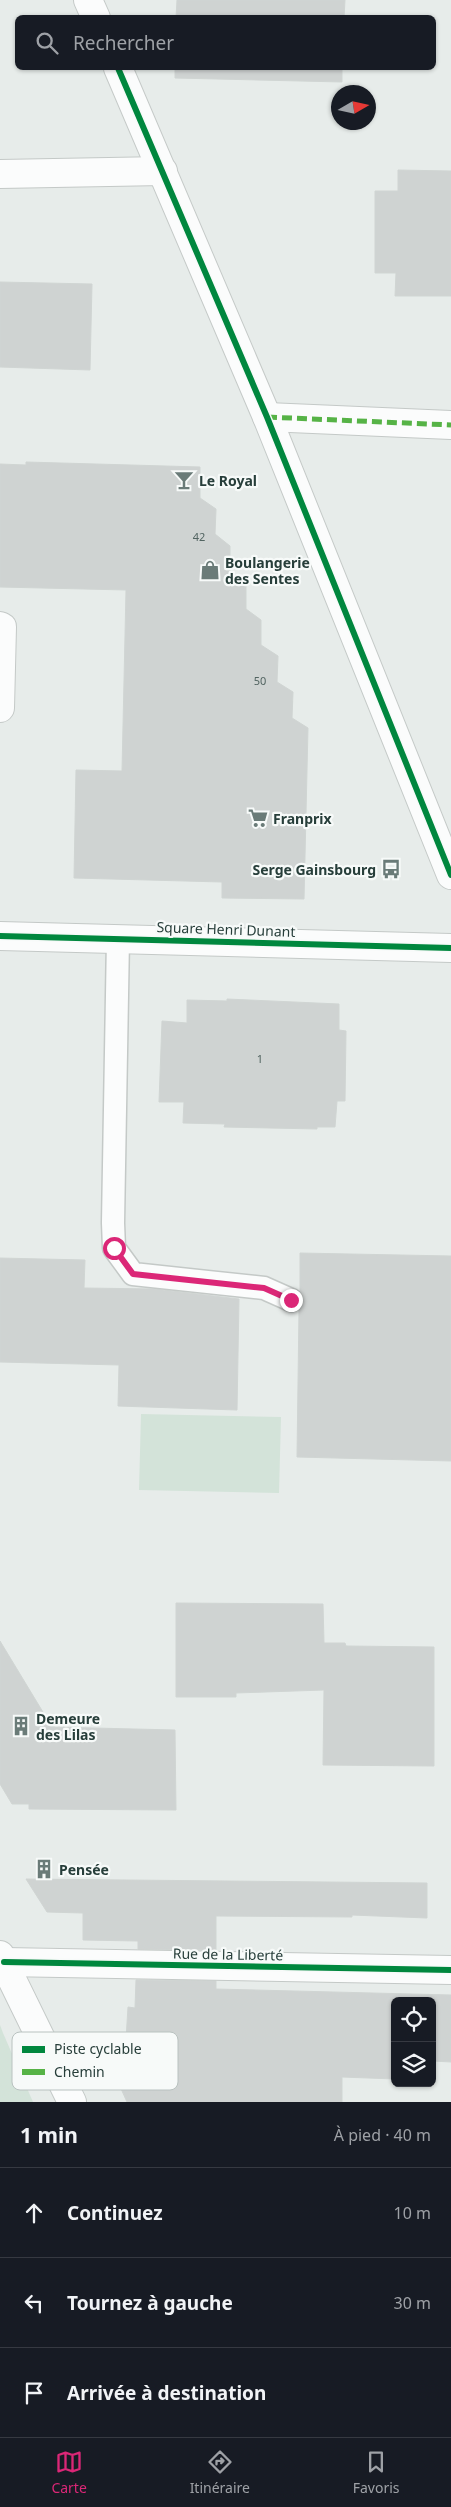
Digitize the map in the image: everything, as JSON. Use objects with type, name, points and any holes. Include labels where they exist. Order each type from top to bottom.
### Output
[{"type":"street","points":[[88,0],[95,15]]},
{"type":"street","points":[[119,70],[268,417],[451,875]]},
{"type":"street","points":[[0,174],[163,171]]},
{"type":"street","points":[[268,417],[451,425]]},
{"type":"street","points":[[0,626],[2,627],[0,708]]},
{"type":"street","name":"Square Henri Dunant","points":[[0,936],[451,948]]},
{"type":"street","points":[[2,1959],[38,2032]]},
{"type":"street","name":"Rue de la Liberté","points":[[2,1959],[451,1970]]},
{"type":"street","points":[[66,2090],[72,2102]]},
{"type":"lane","points":[[118,938],[112,1202],[114,1248],[133,1274],[264,1288],[291,1300]]},
{"type":"shaded area","points":[[141,1414],[281,1417],[279,1493],[139,1490]]},
{"type":"shaded area","points":[[0,2025],[12,2054],[12,2090],[28,2090],[33,2102],[0,2102]]},
{"type":"building","points":[[177,0],[345,0],[344,15],[176,15]]},
{"type":"building","points":[[175,70],[342,70],[342,82],[175,78]]},
{"type":"building","points":[[398,170],[451,171],[451,296],[395,296],[396,273],[375,273],[375,191],[398,191]]},
{"type":"building","points":[[0,282],[92,284],[90,370],[0,367]]},
{"type":"building","points":[[26,462],[200,467],[200,498],[216,509],[215,534],[230,546],[230,571],[246,582],[246,609],[261,620],[261,645],[278,656],[277,682],[293,692],[292,718],[308,728],[304,899],[222,898],[222,882],[74,878],[76,770],[122,771],[126,590],[0,587],[0,464],[26,465]]},
{"type":"building","points":[[227,999],[339,1004],[339,1030],[346,1031],[345,1101],[337,1101],[335,1127],[317,1127],[317,1129],[224,1127],[225,1124],[183,1123],[184,1102],[159,1102],[162,1021],[187,1023],[187,1000],[227,1001]]},
{"type":"building","points":[[300,1253],[451,1256],[451,1461],[297,1457],[299,1310],[304,1299],[300,1291]]},
{"type":"building","points":[[0,1258],[85,1260],[84,1288],[154,1289],[239,1299],[237,1410],[118,1406],[119,1365],[0,1362]]},
{"type":"building","points":[[176,1603],[323,1604],[324,1643],[345,1643],[346,1646],[434,1647],[434,1766],[323,1765],[324,1690],[236,1693],[236,1697],[176,1697]]},
{"type":"building","name":"Demeure des Lilas","points":[[0,1641],[52,1727],[175,1730],[176,1810],[29,1809],[29,1804],[12,1804],[0,1784]]},
{"type":"building","points":[[26,1879],[427,1883],[427,1918],[352,1915],[352,1917],[216,1916],[216,1950],[138,1949],[138,1941],[83,1940],[83,1913],[47,1912]]},
{"type":"building","points":[[136,1980],[216,1981],[216,1989],[451,1995],[451,2062],[436,2061],[436,1997],[391,1997],[391,2079],[342,2077],[342,2102],[127,2102],[122,2090],[178,2090],[178,2032],[126,2032],[128,2007],[135,2008]]},
{"type":"marked path","points":[[267,417],[451,425]]},
{"type":"cycle path","points":[[119,70],[267,417],[451,875]]},
{"type":"cycle path","points":[[0,936],[451,948]]},
{"type":"cycle path","points":[[4,1962],[451,1970]]},
{"type":"place","name":"Le Royal","points":[[184,480]]},
{"type":"place","name":"Boulangerie des Sentes","points":[[210,570]]},
{"type":"place","name":"Franprix","points":[[258,818]]},
{"type":"place","name":"Serge Gainsbourg","points":[[391,869]]},
{"type":"place","name":"Demeure des Lilas","points":[[21,1726]]},
{"type":"place","name":"Pensée","points":[[44,1869]]},
{"type":"route","points":[[114,1248],[133,1274],[264,1288],[291,1300]]}]
